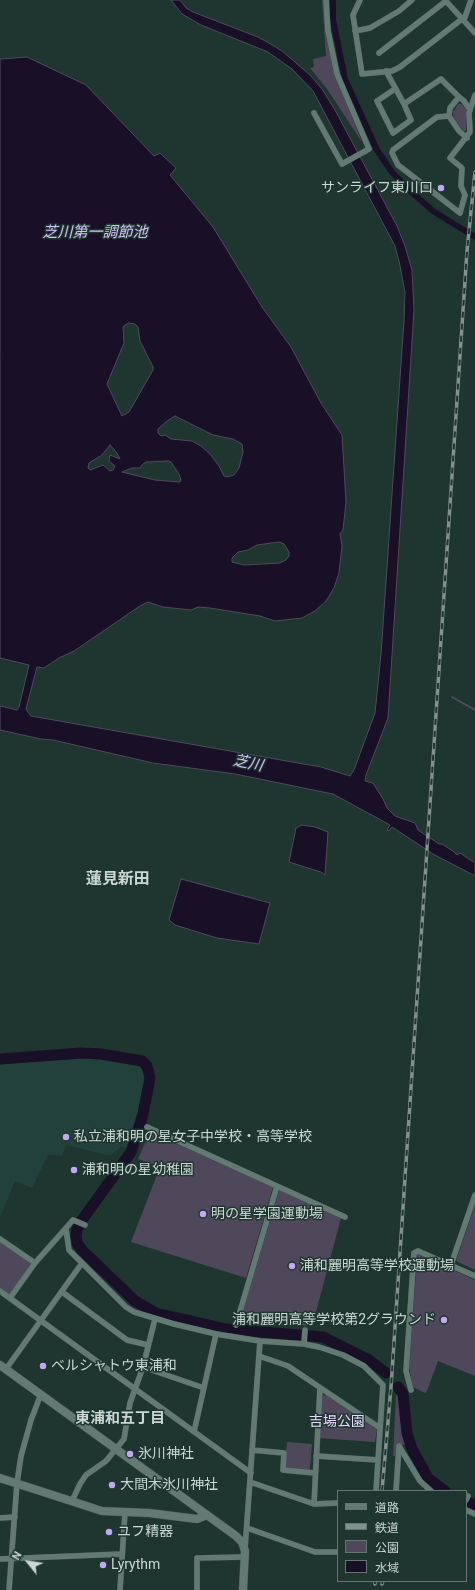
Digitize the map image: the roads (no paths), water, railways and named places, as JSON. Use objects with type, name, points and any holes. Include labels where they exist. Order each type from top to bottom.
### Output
[{"type":"street","points":[[314,113],[342,164],[369,149],[337,74],[328,31],[326,0]]},
{"type":"street","points":[[360,0],[353,15],[362,74],[392,71],[400,67],[463,19],[471,0]]},
{"type":"street","points":[[355,31],[370,28],[399,11],[412,0]]},
{"type":"street","points":[[379,53],[446,1],[475,33]]},
{"type":"street","points":[[386,71],[411,120],[393,133],[377,101],[395,89]]},
{"type":"street","points":[[404,104],[441,79],[459,98],[464,101],[470,110],[473,117],[470,132],[467,138],[450,158],[462,168],[461,186],[465,195],[460,213],[398,165],[392,153],[393,150],[437,118],[449,116]]},
{"type":"street","points":[[470,110],[475,95]]},
{"type":"street","points":[[459,98],[450,108],[449,116],[459,131],[467,138]]},
{"type":"street","points":[[147,1127],[345,1217]]},
{"type":"street","points":[[236,1325],[277,1186]]},
{"type":"street","points":[[451,1265],[475,1195]]},
{"type":"street","points":[[10,1298],[35,1263],[73,1220],[85,1226]]},
{"type":"street","points":[[66,1229],[69,1250],[126,1307],[134,1312],[154,1319],[216,1334],[260,1341],[319,1346],[364,1366],[383,1385],[376,1490]]},
{"type":"street","points":[[0,1239],[35,1263]]},
{"type":"street","points":[[411,1390],[406,1371],[414,1253],[418,1251],[475,1276]]},
{"type":"street","points":[[82,1263],[41,1321],[3,1367],[236,1536],[242,1542],[245,1554]]},
{"type":"street","points":[[0,1291],[251,1473]]},
{"type":"street","points":[[62,1292],[127,1340],[148,1345]]},
{"type":"street","points":[[72,1501],[86,1475],[106,1461],[124,1439],[130,1403],[136,1390],[143,1367],[154,1319]]},
{"type":"street","points":[[304,1344],[306,1330]]},
{"type":"street","points":[[194,1432],[216,1334]]},
{"type":"street","points":[[243,1590],[260,1341]]},
{"type":"street","points":[[258,1356],[288,1366],[380,1428]]},
{"type":"street","points":[[143,1367],[204,1388]]},
{"type":"street","points":[[314,1504],[320,1388]]},
{"type":"street","points":[[9,1590],[17,1483],[21,1456],[31,1420],[41,1394]]},
{"type":"street","points":[[396,1490],[399,1446],[420,1481],[431,1490]]},
{"type":"street","points":[[252,1450],[284,1453],[283,1470],[315,1472]]},
{"type":"street","points":[[316,1456],[378,1460]]},
{"type":"street","points":[[0,1478],[102,1511],[197,1519],[207,1515]]},
{"type":"street","points":[[250,1482],[314,1504],[337,1503]]},
{"type":"street","points":[[120,1590],[125,1512]]},
{"type":"street","points":[[0,1518],[15,1517]]},
{"type":"street","points":[[247,1528],[315,1552],[337,1552]]},
{"type":"street","points":[[0,1559],[122,1554]]},
{"type":"street","points":[[197,1590],[197,1558],[245,1554]]},
{"type":"water","name":"芝川第一調節池","points":[[171,0],[180,0],[186,8],[193,12],[258,37],[282,51],[310,75],[322,89],[335,110],[397,226],[405,246],[412,270],[414,310],[388,718],[365,781],[373,783],[387,808],[395,816],[415,823],[418,830],[439,844],[442,844],[457,855],[460,853],[475,863],[475,876],[433,854],[392,827],[389,831],[387,830],[390,825],[333,794],[235,774],[153,763],[53,740],[41,739],[0,730],[0,706],[17,710],[29,665],[0,658],[0,59],[27,57],[86,85],[154,156],[160,153],[176,168],[170,175],[213,227],[262,307],[291,347],[321,403],[342,435],[346,502],[343,530],[340,534],[342,546],[339,573],[334,588],[326,601],[315,611],[302,618],[275,621],[260,616],[210,608],[198,607],[191,610],[163,607],[148,602],[74,651],[59,658],[44,668],[37,667],[26,709],[31,716],[321,767],[350,776],[354,770],[375,713],[381,654],[404,320],[405,292],[395,246],[313,91],[292,69],[268,52],[201,25],[182,14]],"holes":[[[129,323],[135,324],[138,327],[140,341],[153,367],[153,370],[129,412],[122,416],[107,384],[124,343],[123,327]],[[175,416],[213,435],[233,439],[242,444],[243,452],[239,468],[234,475],[227,477],[224,476],[210,454],[201,446],[192,441],[171,439],[165,435],[161,436],[158,433],[158,429]],[[110,445],[120,459],[110,455],[109,461],[115,466],[113,470],[110,471],[103,465],[90,470],[88,468],[89,463],[102,455]],[[146,462],[171,462],[181,480],[180,482],[155,480],[122,472],[132,468],[140,468]],[[279,542],[284,544],[289,552],[289,556],[286,560],[280,563],[244,565],[232,562],[232,558],[238,552],[248,550],[257,545]]]},
{"type":"water","points":[[302,825],[315,827],[328,832],[325,875],[321,872],[289,862],[296,828]]},
{"type":"water","points":[[181,879],[270,903],[259,944],[217,938],[175,925],[169,920]]},
{"type":"waterway","points":[[333,0],[333,20],[345,79],[377,150],[391,171],[408,189],[433,211],[475,237]]},
{"type":"waterway","points":[[452,697],[475,710]]},
{"type":"waterway","points":[[0,1059],[82,1053],[101,1054],[142,1061],[147,1066],[150,1078],[143,1114],[131,1152],[82,1220],[77,1229],[76,1236],[77,1243],[82,1250],[135,1301],[156,1313],[226,1329],[323,1337],[369,1360],[386,1373]]},
{"type":"waterway","points":[[398,1387],[403,1394],[407,1433],[412,1449],[428,1478],[444,1490]]},
{"type":"waterway","points":[[467,1501],[475,1505]]},
{"type":"railway","points":[[382,1490],[391,1387],[467,251],[475,172]]},
{"type":"place","name":"サンライフ東川口","points":[[441,188]]},
{"type":"place","name":"私立浦和明の星女子中学校・高等学校","points":[[66,1137]]},
{"type":"place","name":"浦和明の星幼稚園","points":[[74,1170]]},
{"type":"place","name":"明の星学園運動場","points":[[203,1214]]},
{"type":"place","name":"浦和麗明高等学校運動場","points":[[292,1266]]},
{"type":"place","name":"浦和麗明高等学校第2グラウンド","points":[[444,1320]]},
{"type":"place","name":"ベルシャトウ東浦和","points":[[43,1366]]},
{"type":"place","name":"氷川神社","points":[[130,1454]]},
{"type":"place","name":"大間木氷川神社","points":[[112,1485]]},
{"type":"place","name":"ユフ精器","points":[[109,1532]]},
{"type":"place","name":"Lyrythm","points":[[103,1565]]},
{"type":"district","name":"蓮見新田","points":[[118,880]]},
{"type":"district","name":"東浦和五丁目","points":[[120,1419]]},
{"type":"water label","name":"芝川","points":[[248,764]]},
{"type":"park label","name":"吉場公園","points":[[337,1422]]}]
